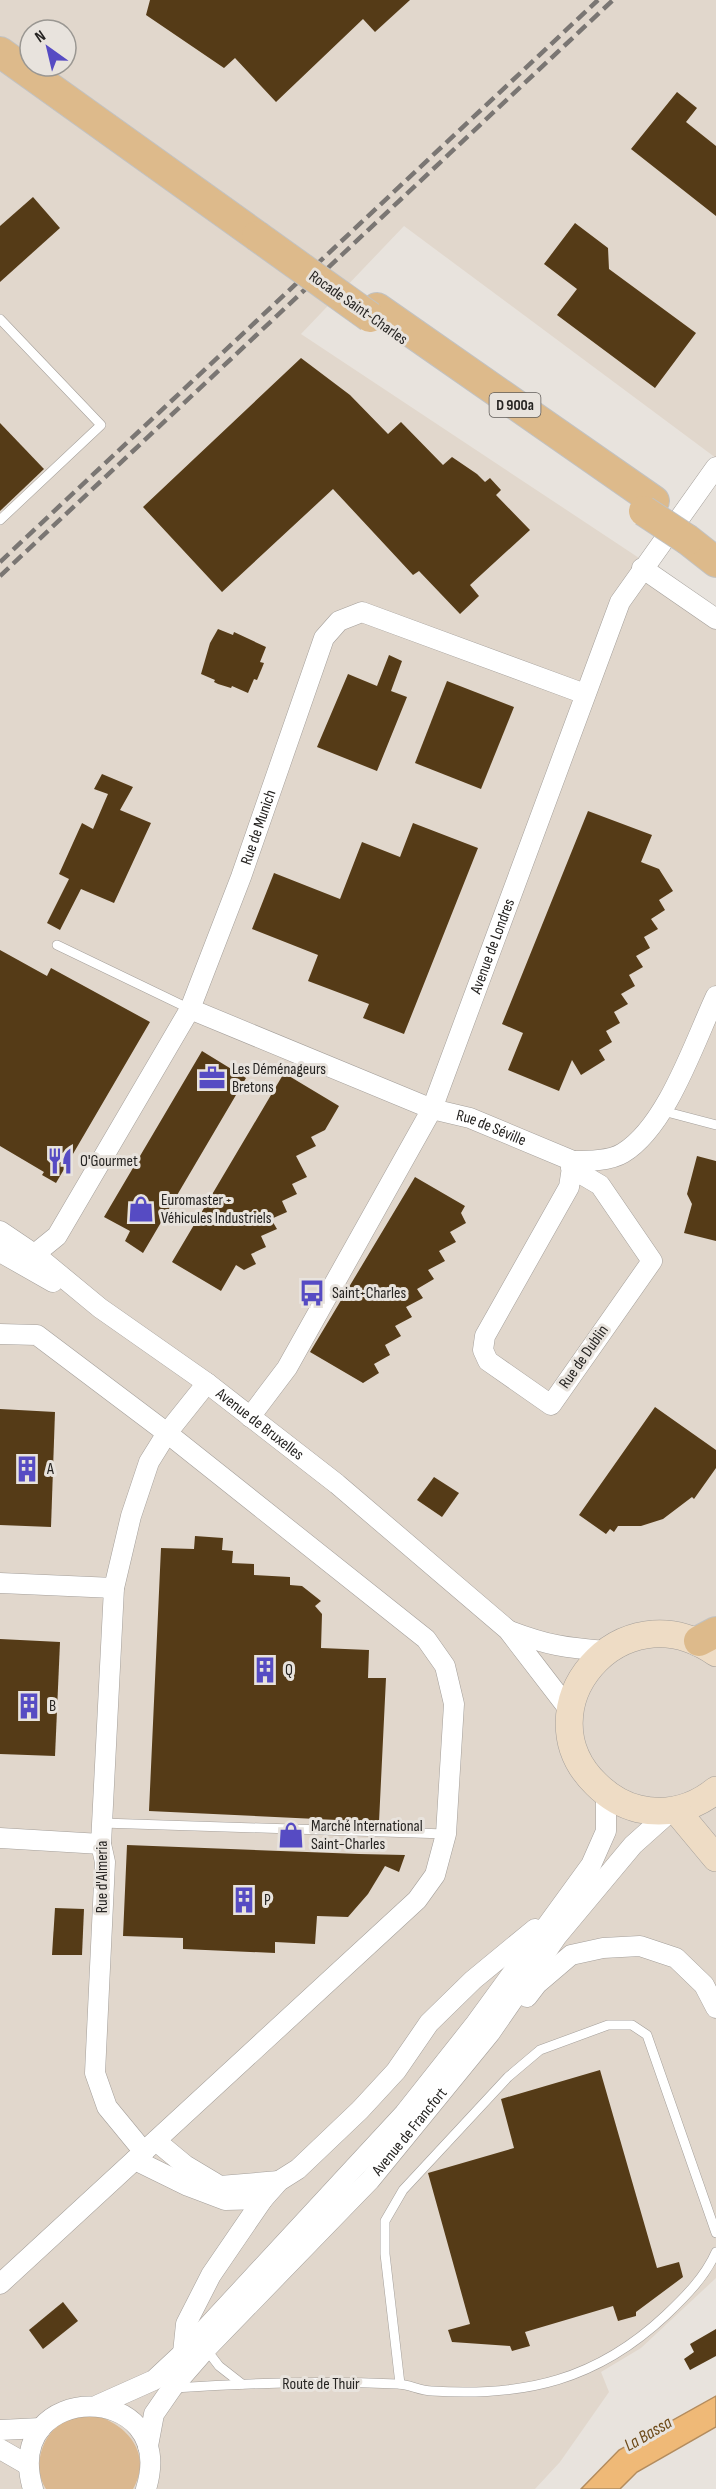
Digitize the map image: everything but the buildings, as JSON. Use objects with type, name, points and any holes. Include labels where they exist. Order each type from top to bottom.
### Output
[{"type":"main road","points":[[0,38],[18,51]]},
{"type":"main road","name":"Rocade Saint-Charles","points":[[0,52],[699,539],[716,562]]},
{"type":"main road","name":"Rocade Saint-Charles","points":[[55,78],[261,232]]},
{"type":"street","name":"Avenue de Londres","points":[[250,1417],[287,1368],[432,1109],[620,602],[716,467]]},
{"type":"street","points":[[642,568],[716,619]]},
{"type":"street","name":"Rue de Munich","points":[[36,1256],[57,1236],[190,1009],[242,877],[324,638],[339,621],[362,612],[585,694]]},
{"type":"street","name":"Rue de Séville","points":[[190,1009],[432,1109],[470,1118],[572,1164],[621,1155],[647,1133],[663,1111],[716,996]]},
{"type":"street","name":"Rue de Dublin","points":[[572,1164],[600,1185],[652,1261],[551,1405],[488,1361],[483,1350],[485,1336],[568,1187],[572,1164]]},
{"type":"street","name":"Avenue de Bruxelles","points":[[0,1232],[36,1256],[100,1308],[207,1383],[337,1484],[508,1630],[571,1712]]},
{"type":"street","points":[[0,1252],[100,1308]]},
{"type":"street","points":[[0,1334],[37,1335],[167,1433],[426,1639],[445,1666],[454,1704],[446,1834],[435,1875],[417,1900],[0,2284]]},
{"type":"street","name":"Rue d'Almeria","points":[[145,2151],[107,2107],[95,2073],[105,1862],[101,1844],[114,1588],[131,1516],[149,1462],[167,1433],[207,1383]]},
{"type":"street","points":[[0,1583],[114,1588]]},
{"type":"street","name":"Avenue de Bruxelles","points":[[508,1630],[545,1644],[606,1651]]},
{"type":"street","points":[[710,1642],[676,1634],[651,1633],[628,1638],[606,1651],[589,1668],[577,1689],[571,1712],[571,1735],[578,1758],[589,1777],[620,1803],[636,1809],[673,1811],[704,1800],[716,1790]]},
{"type":"street","name":"Avenue de Francfort","points":[[98,2406],[154,2380],[183,2353],[404,2114],[476,2023],[591,1864],[606,1831],[606,1793]]},
{"type":"street","points":[[673,1811],[716,1858]]},
{"type":"street","name":"Avenue de Francfort","points":[[146,2489],[150,2477],[151,2461],[148,2446],[154,2414],[172,2388],[206,2349],[370,2180],[490,2033],[557,1936],[633,1845],[673,1811]]},
{"type":"street","points":[[0,1838],[101,1844]]},
{"type":"street","points":[[183,2353],[186,2324],[211,2275],[263,2199],[279,2181],[298,2169],[360,2110],[396,2071],[429,2023],[473,1980],[551,1917]]},
{"type":"street","points":[[402,2142],[465,2075],[537,1984],[572,1955],[603,1948],[640,1946],[676,1958],[704,1985],[716,2008]]},
{"type":"street","points":[[145,2151],[185,2165],[220,2186],[279,2181]]},
{"type":"street","points":[[145,2151],[188,2186],[225,2200],[263,2199]]},
{"type":"street","points":[[33,2489],[28,2465],[32,2446],[41,2428],[66,2409],[82,2405],[114,2410],[140,2431],[148,2446]]},
{"type":"street","points":[[0,2430],[41,2428]]},
{"type":"street","points":[[0,2449],[28,2465]]},
{"type":"lane","points":[[0,319],[101,425],[0,520]]},
{"type":"lane","points":[[57,945],[190,1009]]},
{"type":"lane","points":[[663,1111],[716,1125]]},
{"type":"lane","points":[[102,1823],[446,1834]]},
{"type":"lane","points":[[400,2384],[385,2254],[385,2221],[403,2190],[508,2077],[540,2050],[608,2025],[632,2025],[648,2035],[716,2233]]},
{"type":"lane","name":"Route de Thuir","points":[[172,2388],[242,2384],[400,2384],[430,2391],[531,2388],[568,2378],[610,2359],[648,2332],[688,2294],[716,2252]]},
{"type":"lane","points":[[206,2349],[219,2366],[242,2384]]},
{"type":"shaded area","name":"Saint-Charles","points":[[0,0],[716,0],[716,458],[404,226],[301,334],[716,609],[716,2278],[641,2348],[601,2372],[609,2392],[560,2462],[535,2489],[0,2489]]},
{"type":"shaded area","points":[[94,2415],[117,2425],[133,2442],[140,2464],[133,2489],[46,2489],[42,2481],[39,2462],[49,2436],[66,2421]]},
{"type":"water","name":"La Bassa","points":[[716,2396],[716,2427],[637,2472],[620,2489],[581,2489],[619,2450]]},
{"type":"railway","points":[[0,562],[598,0]]},
{"type":"railway","points":[[0,576],[613,0]]},
{"type":"place","name":"Les Déménageurs Bretons","points":[[212,1078]]},
{"type":"place","name":"O'Gourmet","points":[[60,1161]]},
{"type":"place","name":"Euromaster - Véhicules Industriels","points":[[141,1209]]},
{"type":"place","name":"Saint-Charles","points":[[312,1293]]},
{"type":"place","name":"A","points":[[27,1469]]},
{"type":"place","name":"Q","points":[[265,1670]]},
{"type":"place","name":"B","points":[[29,1706]]},
{"type":"place","name":"Marché International Saint-Charles","points":[[291,1835]]},
{"type":"place","name":"P","points":[[244,1900]]}]
